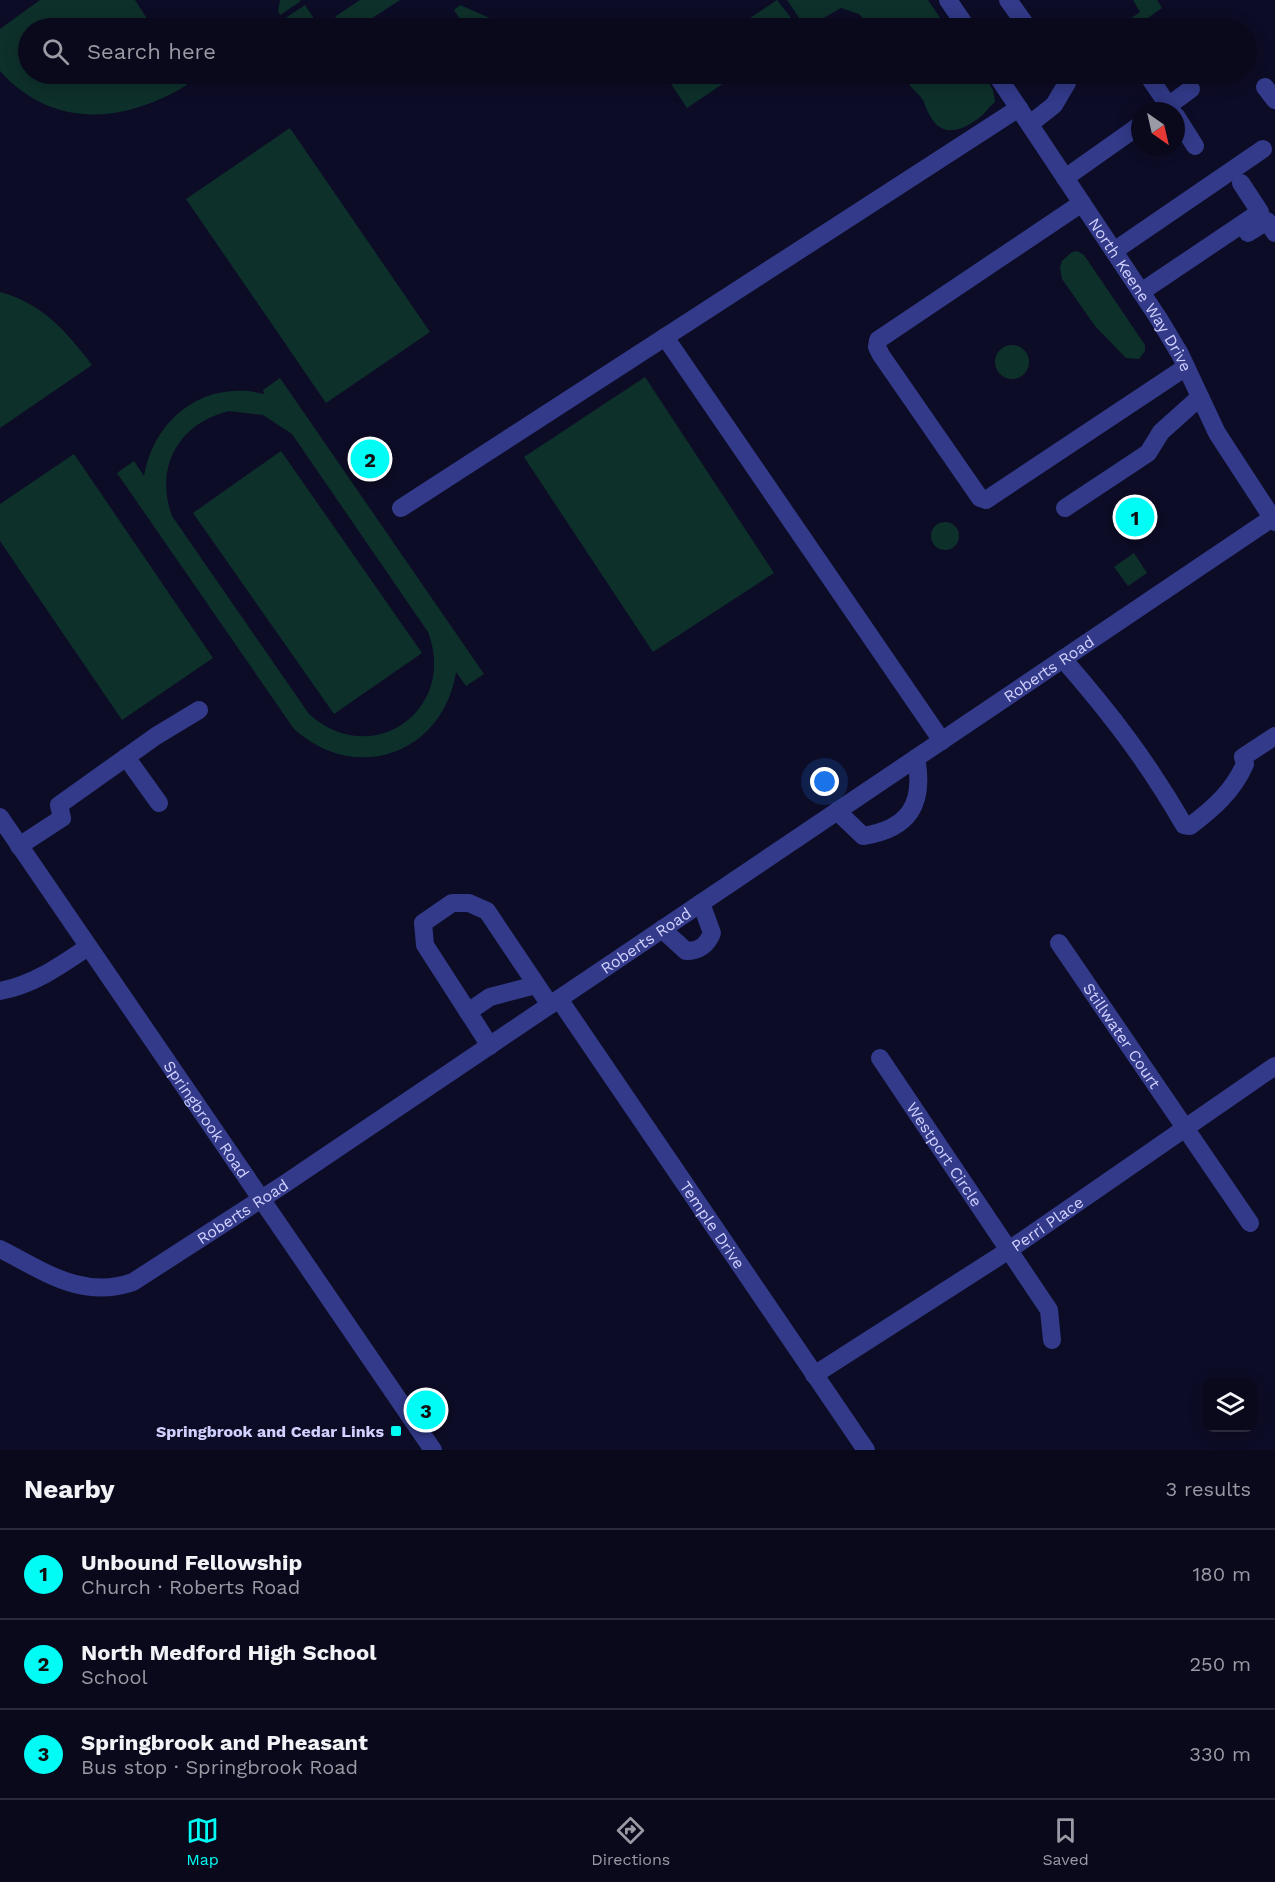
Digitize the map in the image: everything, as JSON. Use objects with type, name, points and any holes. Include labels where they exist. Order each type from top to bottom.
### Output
[{"type":"street","points":[[948,0],[960,18]]},
{"type":"street","points":[[1008,0],[1021,18]]},
{"type":"street","name":"North Keene Way Drive","points":[[1003,84],[1144,297],[1186,367],[1217,433],[1274,519]]},
{"type":"street","points":[[1030,124],[1054,105],[1066,84]]},
{"type":"street","points":[[1153,84],[1164,102]]},
{"type":"street","points":[[1178,102],[1191,89]]},
{"type":"street","points":[[401,508],[1019,108]]},
{"type":"street","points":[[1065,178],[1131,132]]},
{"type":"street","points":[[1185,132],[1196,146]]},
{"type":"street","points":[[1114,251],[1263,149]]},
{"type":"street","points":[[1144,297],[1260,212],[1241,183]]},
{"type":"street","points":[[1082,203],[878,340],[877,348],[880,355],[980,498],[986,500],[1186,367]]},
{"type":"street","points":[[1144,297],[1267,221],[1275,233]]},
{"type":"street","points":[[665,337],[942,741]]},
{"type":"street","points":[[1065,508],[1148,453],[1161,432],[1200,397]]},
{"type":"street","name":"Roberts Road","points":[[0,1249],[78,1287],[115,1289],[133,1282],[262,1199],[1274,519]]},
{"type":"street","points":[[1063,659],[1117,721],[1157,777],[1184,825],[1190,826],[1233,787],[1245,764],[1243,757],[1275,736]]},
{"type":"street","points":[[19,846],[62,818],[59,805],[199,710]]},
{"type":"street","points":[[126,758],[159,804]]},
{"type":"street","points":[[837,811],[863,836],[882,833],[909,817],[916,798],[919,780],[916,758]]},
{"type":"street","name":"Springbrook Road","points":[[0,817],[432,1450]]},
{"type":"street","name":"Temple Drive","points":[[468,1012],[425,945],[423,923],[452,903],[469,903],[487,911],[536,985],[554,1002],[866,1450]]},
{"type":"street","points":[[662,929],[686,951],[696,951],[708,942],[712,933],[701,903]]},
{"type":"street","name":"Stillwater Court","points":[[1059,943],[1250,1223]]},
{"type":"street","points":[[0,991],[30,982],[53,971],[88,947]]},
{"type":"street","points":[[490,1046],[468,1012],[490,998],[536,985]]},
{"type":"street","name":"Westport Circle","points":[[880,1058],[1049,1310],[1052,1340]]},
{"type":"street","name":"Perri Place","points":[[814,1374],[1010,1250],[1275,1066]]},
{"type":"green space","points":[[40,0],[135,0],[147,18],[18,18],[18,84],[187,85],[163,98],[115,113],[90,114],[66,111],[43,103],[21,90],[0,71],[0,29]]},
{"type":"green space","points":[[280,0],[301,1],[280,15],[278,11]]},
{"type":"green space","points":[[360,0],[400,0],[372,18],[335,18]]},
{"type":"green space","points":[[777,0],[791,18],[750,18]]},
{"type":"green space","points":[[787,0],[928,0],[940,18],[863,18],[859,14],[841,8],[824,18],[799,18]]},
{"type":"green space","points":[[1133,0],[1157,0],[1162,8],[1148,18],[1131,18],[1140,12]]},
{"type":"green space","points":[[305,5],[313,18],[286,18]]},
{"type":"green space","points":[[460,5],[490,18],[459,18],[454,10]]},
{"type":"green space","points":[[671,84],[723,84],[687,108]]},
{"type":"green space","points":[[909,84],[989,84],[995,102],[970,124],[946,130],[934,122],[922,99]]},
{"type":"green space","points":[[290,128],[430,332],[326,403],[186,199]]},
{"type":"green space","points":[[1077,251],[1084,255],[1145,345],[1145,351],[1139,359],[1126,358],[1095,326],[1062,279],[1060,268],[1062,261],[1072,252]]},
{"type":"green space","points":[[0,292],[29,303],[41,311],[63,330],[92,365],[0,428]]},
{"type":"green space","points":[[1012,345],[1024,350],[1029,362],[1024,374],[1012,379],[1000,374],[995,362],[1000,350]]},
{"type":"green space","points":[[645,377],[774,573],[653,652],[524,457]]},
{"type":"green space","points":[[280,378],[484,674],[466,686],[456,672],[448,700],[434,723],[415,741],[393,752],[369,757],[344,755],[318,746],[294,729],[117,473],[134,461],[144,476],[150,455],[159,437],[171,421],[186,408],[203,398],[222,392],[242,391],[264,394],[263,390]],"holes":[[[229,411],[263,415],[292,434],[428,632],[434,660],[431,686],[420,707],[403,724],[382,734],[358,736],[333,730],[309,714],[172,516],[167,498],[166,481],[169,464],[184,437],[211,417]]]},
{"type":"green space","points":[[281,451],[422,653],[334,714],[193,513]]},
{"type":"green space","points":[[74,454],[213,658],[122,720],[0,541],[0,504]]},
{"type":"green space","points":[[945,522],[955,526],[959,536],[955,546],[945,550],[935,546],[931,536],[935,526]]},
{"type":"green space","points":[[1134,553],[1147,573],[1128,586],[1114,567]]},
{"type":"place","name":"North Medford High School","points":[[370,459]]},
{"type":"place","name":"Unbound Fellowship","points":[[1135,517]]},
{"type":"place","name":"Springbrook and Pheasant","points":[[426,1410]]},
{"type":"place","name":"Springbrook and Cedar Links","points":[[396,1431]]}]
